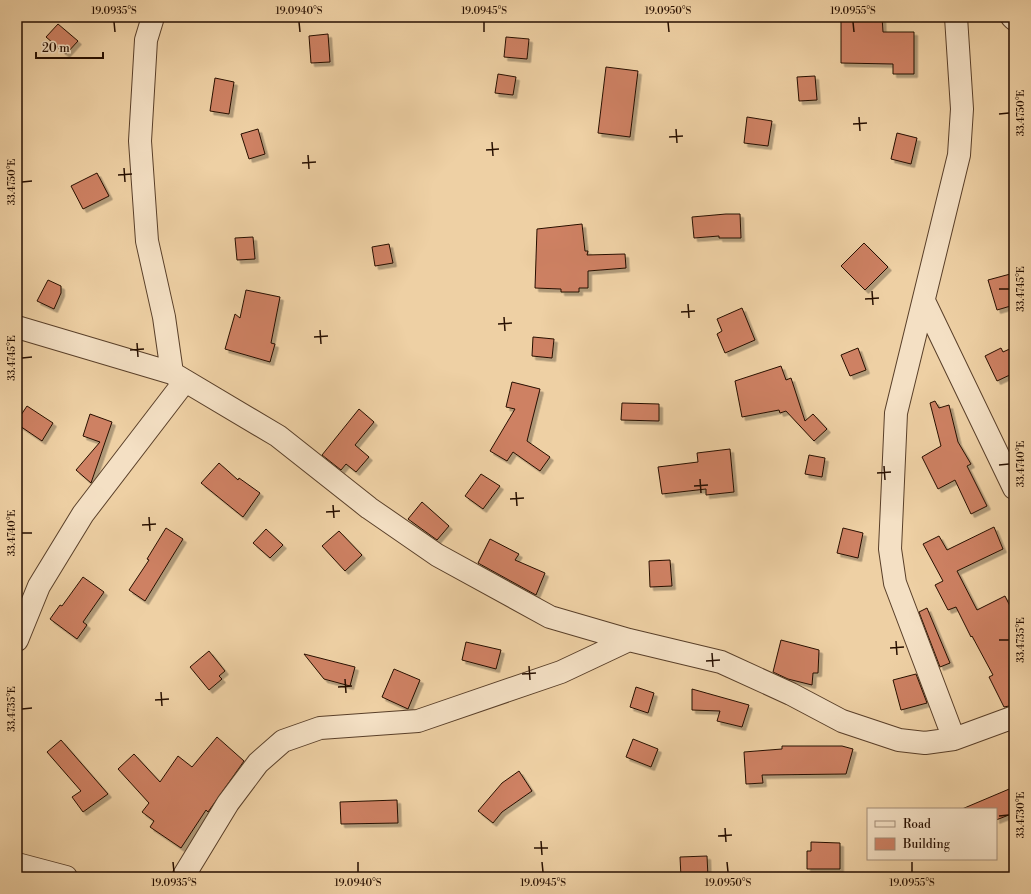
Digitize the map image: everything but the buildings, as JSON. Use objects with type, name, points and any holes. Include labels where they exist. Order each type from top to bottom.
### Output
[{"type":"street","points":[[17,640],[39,586],[83,514],[178,377],[147,241],[140,141],[146,40],[153,17]]},
{"type":"street","points":[[954,739],[895,583],[890,549],[896,413],[959,155],[962,109],[956,17]]},
{"type":"street","points":[[924,301],[1014,488]]},
{"type":"street","points":[[17,328],[178,377],[278,436],[370,508],[437,556],[550,617],[629,640],[721,662],[791,694],[842,721],[899,740],[925,743],[954,739],[1014,716]]},
{"type":"street","points":[[184,877],[228,803],[258,763],[284,741],[320,728],[418,721],[561,672],[629,640]]},
{"type":"street","points":[[17,864],[66,877]]}]
